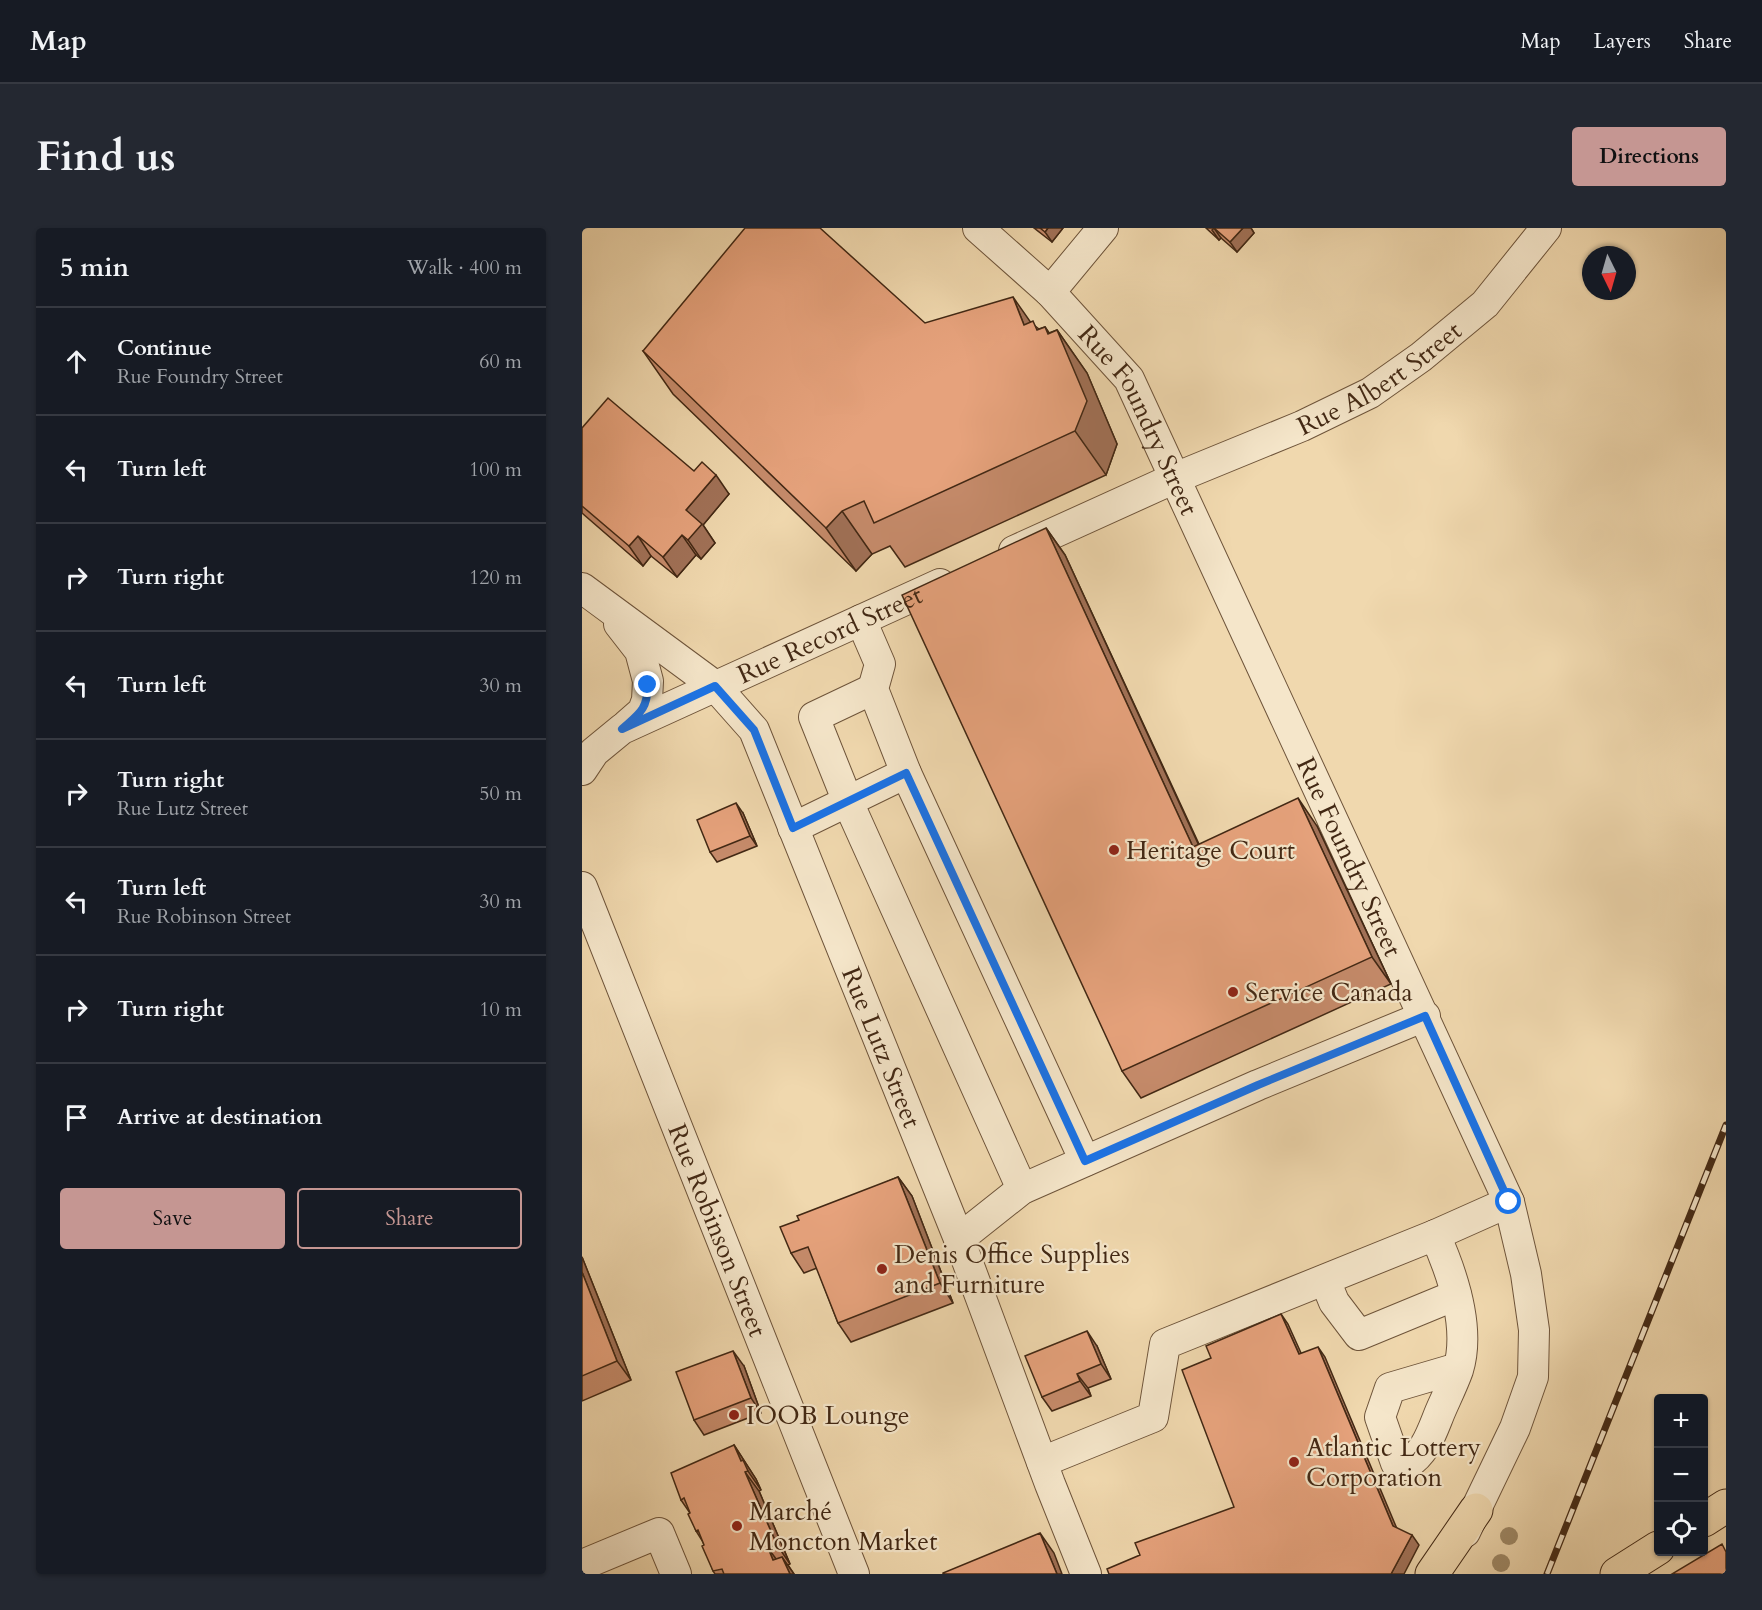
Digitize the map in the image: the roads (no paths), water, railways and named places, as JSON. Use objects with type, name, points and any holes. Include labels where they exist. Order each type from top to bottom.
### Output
[{"type":"main road","points":[[1708,1517],[1726,1506]]},
{"type":"main road","points":[[1432,1574],[1476,1510]]},
{"type":"main road","points":[[1617,1574],[1654,1551]]},
{"type":"street","name":"Rue Foundry Street","points":[[978,228],[1050,292],[1129,379],[1509,1202],[1526,1274],[1534,1330],[1533,1377],[1515,1428],[1445,1574]]},
{"type":"street","points":[[1050,292],[1103,228]]},
{"type":"street","name":"Rue Albert Street","points":[[1175,478],[1302,426],[1370,393],[1421,357],[1485,304],[1546,228]]},
{"type":"street","name":"Rue Record Street","points":[[715,686],[1175,478]]},
{"type":"street","points":[[582,770],[594,752],[643,711],[647,700],[648,681],[640,651],[592,596]]},
{"type":"street","name":"Rue Lutz Street","points":[[592,596],[715,686],[754,730],[959,1239],[1086,1574]]},
{"type":"street","points":[[861,620],[880,663],[873,689],[906,773],[1085,1161]]},
{"type":"street","points":[[622,729],[715,686]]},
{"type":"street","points":[[873,689],[814,717],[848,802],[1022,1189]]},
{"type":"street","points":[[793,828],[906,773]]},
{"type":"street","name":"Rue Robinson Street","points":[[582,887],[854,1574]]},
{"type":"street","points":[[959,1239],[1022,1189],[1258,1085],[1425,1016]]},
{"type":"street","points":[[1042,1462],[1153,1417],[1165,1344],[1435,1235],[1509,1202]]},
{"type":"street","points":[[1435,1235],[1447,1262],[1456,1295],[1462,1332],[1458,1368]]},
{"type":"street","points":[[1325,1280],[1334,1302],[1359,1335],[1456,1295]]},
{"type":"street","points":[[582,1565],[659,1533],[676,1574]]},
{"type":"railway","points":[[1547,1574],[1726,1125]]},
{"type":"place","name":"Heritage Court","points":[[1114,850]]},
{"type":"place","name":"Service Canada","points":[[1233,992]]},
{"type":"place","name":"Denis Office Supplies and Furniture","points":[[882,1269]]},
{"type":"place","name":"IOOB Lounge","points":[[734,1415]]},
{"type":"place","name":"Atlantic Lottery Corporation","points":[[1294,1462]]},
{"type":"place","name":"Marché Moncton Market","points":[[737,1526]]}]
